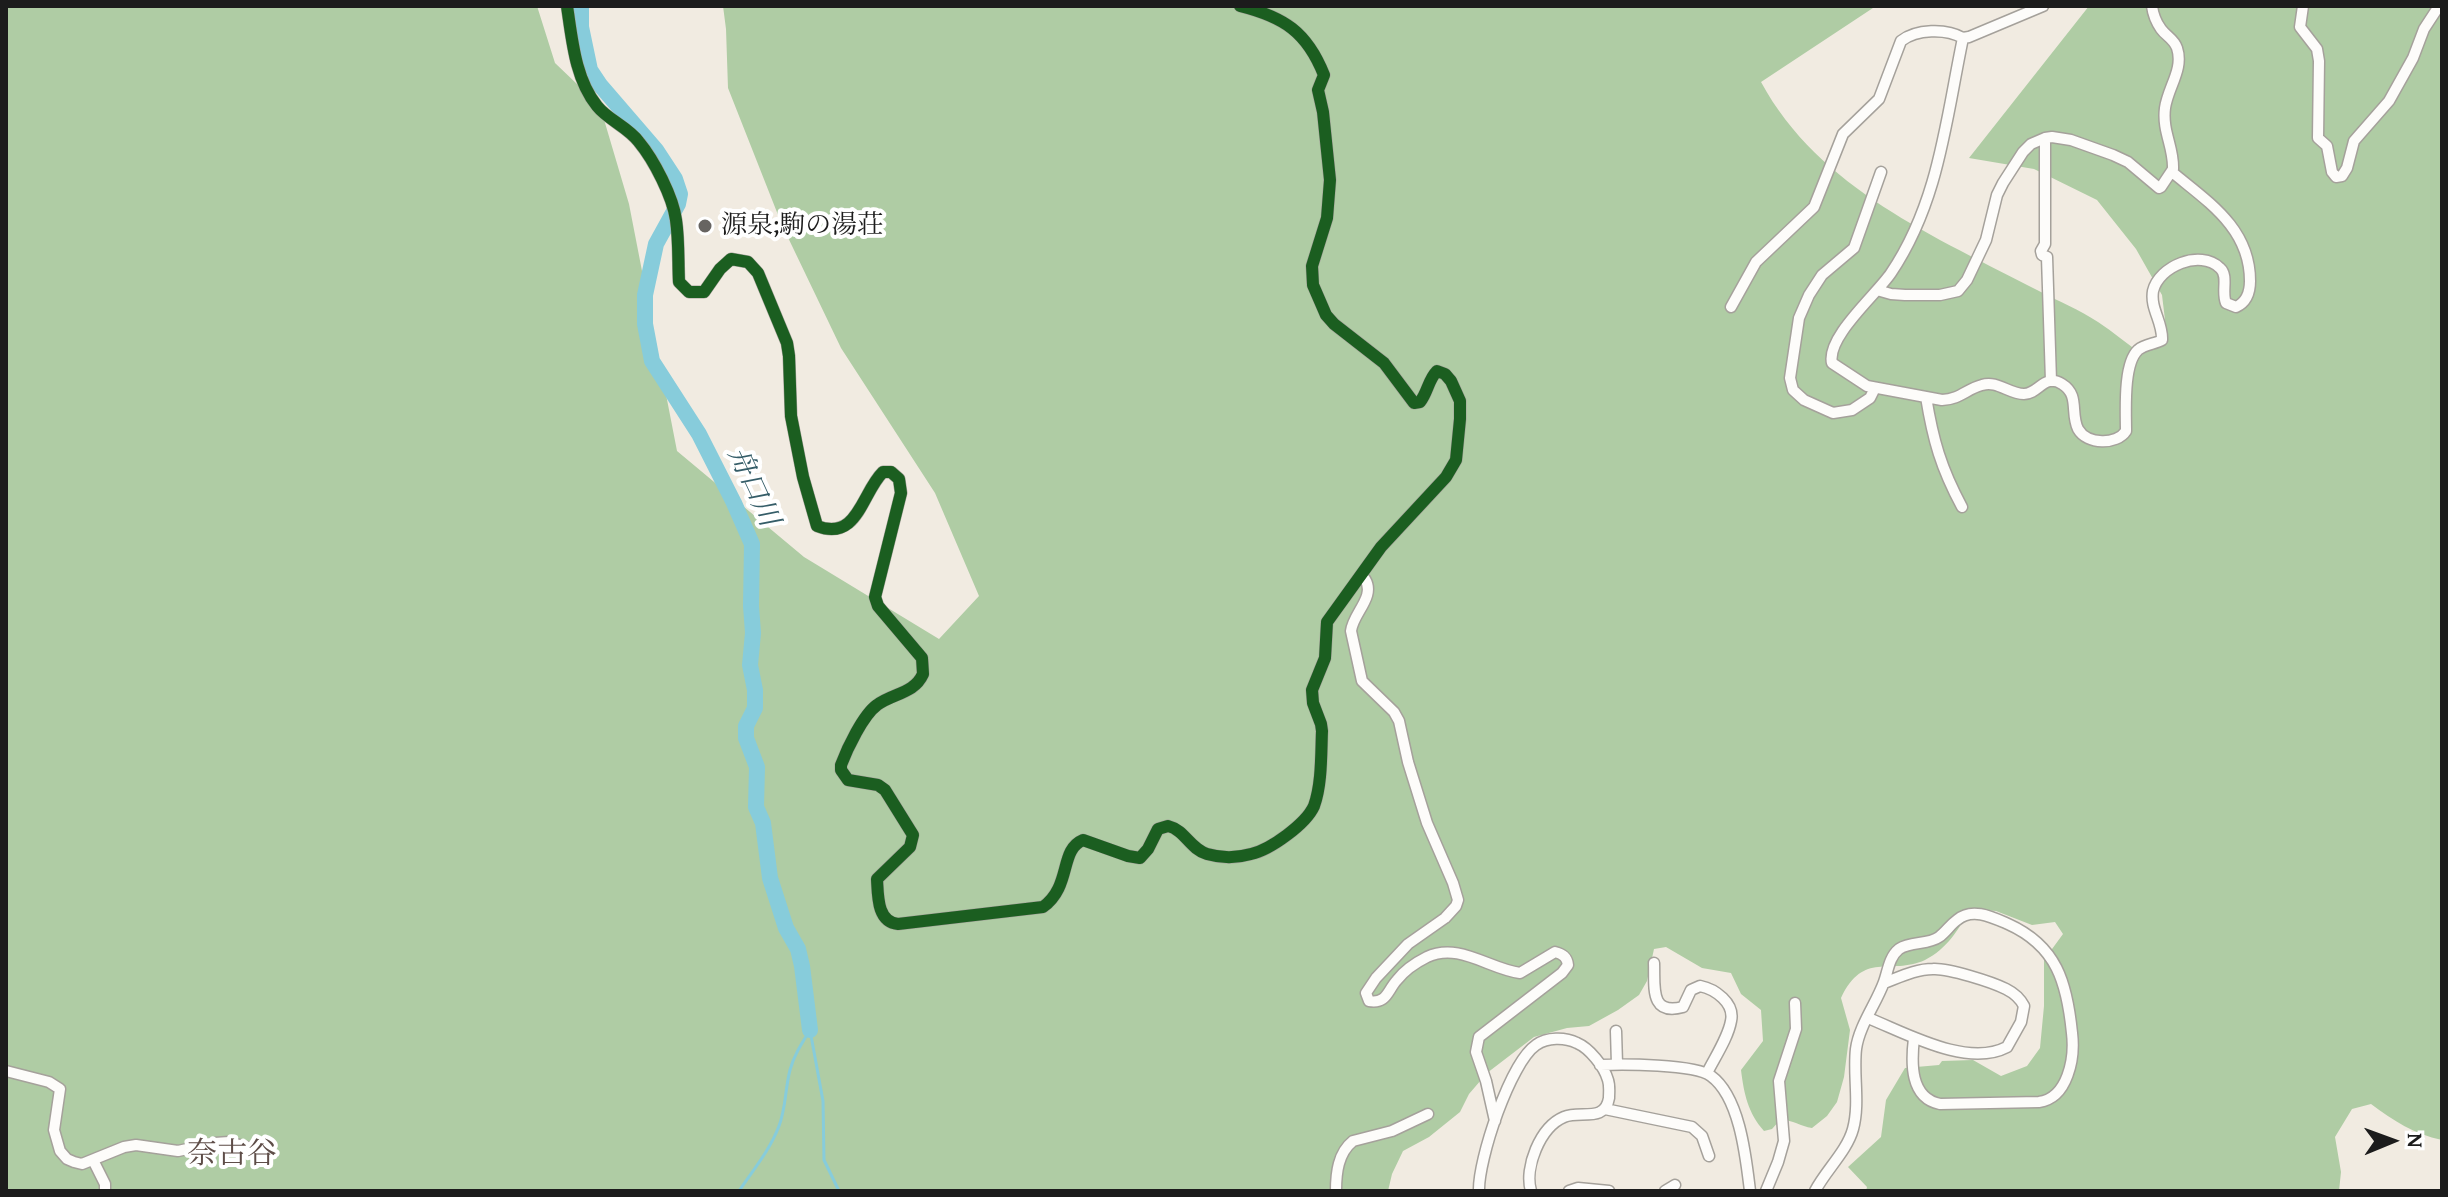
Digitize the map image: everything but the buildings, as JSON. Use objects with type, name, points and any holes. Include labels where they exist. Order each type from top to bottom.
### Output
[{"type":"street","points":[[567,6],[574,50],[586,89],[598,108],[638,140],[667,192],[676,217],[679,282],[689,292],[704,292],[731,259],[748,262],[758,273],[787,343],[791,416],[814,522],[824,529],[844,526],[856,516],[883,472],[891,472],[899,479],[901,493],[875,597],[878,606],[922,658],[923,674],[914,688],[875,706],[841,765],[848,780],[878,785],[885,790],[913,835],[910,847],[877,879],[881,911],[892,924],[1043,907],[1060,889],[1070,852],[1078,841],[1140,858],[1158,829],[1168,826],[1178,830],[1200,851],[1219,856],[1240,856],[1262,850],[1289,833],[1308,815],[1316,799],[1322,731],[1312,690],[1325,658],[1327,622],[1381,547],[1452,469],[1456,460],[1460,401],[1445,374],[1437,371],[1420,402],[1411,401],[1384,363],[1334,324],[1323,310],[1313,285],[1312,266],[1329,204],[1330,168],[1318,90],[1324,75],[1302,36],[1290,25],[1268,13],[1240,6]]},
{"type":"street","points":[[1731,307],[1756,262],[1814,207],[1843,134],[1879,99],[1901,41],[1907,37],[1944,31],[1963,38],[1977,35],[2043,6]]},
{"type":"street","points":[[1877,290],[1905,295],[1940,295],[1958,291],[1967,280],[1986,240],[2003,183],[2023,152],[2031,144],[2045,138],[2071,140],[2113,155],[2128,162],[2159,188],[2172,172],[2173,163],[2164,123],[2166,104],[2178,69],[2178,55],[2174,42],[2154,16],[2152,6]]},
{"type":"street","points":[[2303,6],[2300,27],[2317,49],[2319,61],[2318,138],[2327,146],[2332,172],[2336,177],[2342,176],[2347,168],[2358,135],[2389,101],[2413,58],[2424,29],[2439,6]]},
{"type":"street","points":[[1963,38],[1934,181],[1909,242],[1893,270],[1844,330],[1832,350],[1832,363],[1857,382],[1926,397],[1954,399],[1985,384],[2025,395],[2051,381],[2063,384],[2070,391],[2081,433],[2111,442],[2122,438],[2126,431],[2127,382],[2135,355],[2144,346],[2162,340],[2152,302],[2159,279],[2184,261],[2199,260],[2214,264],[2225,275],[2223,296],[2226,303],[2236,307],[2243,304],[2250,283],[2249,263],[2235,229],[2221,212],[2172,172]]},
{"type":"street","points":[[2045,138],[2045,244],[2041,247],[2041,253],[2047,257],[2051,381]]},
{"type":"street","points":[[1875,388],[1870,398],[1852,410],[1833,413],[1804,400],[1793,390],[1790,378],[1799,318],[1809,295],[1822,275],[1854,248],[1881,172]]},
{"type":"street","points":[[1926,397],[1941,465],[1962,507]]},
{"type":"street","points":[[1359,578],[1365,579],[1370,586],[1351,631],[1362,681],[1394,712],[1399,721],[1427,823],[1458,900],[1445,918],[1408,944],[1376,978],[1366,993],[1369,1001],[1384,999],[1396,980],[1433,955],[1458,953],[1520,973],[1555,952],[1567,960],[1568,965],[1562,973],[1479,1037],[1476,1052],[1495,1121]]},
{"type":"street","points":[[1815,1191],[1848,1142],[1853,1128],[1856,1047],[1890,963],[1901,948],[1937,939],[1957,920],[1970,913],[1985,915],[2028,934],[2056,964],[2068,1004],[2074,1046],[2068,1072],[2058,1093],[2050,1099],[2039,1102],[1948,1104],[1927,1100],[1918,1090],[1912,1052],[1914,1038]]},
{"type":"street","points":[[1654,963],[1656,1001],[1660,1006],[1683,1007],[1691,990],[1700,986],[1714,991],[1729,1006],[1731,1021],[1707,1073]]},
{"type":"street","points":[[1868,1018],[1914,1038],[1970,1052],[1992,1053],[2007,1047],[2021,1022],[2024,1006],[2017,996],[2005,988],[1942,970],[1914,972],[1884,983]]},
{"type":"street","points":[[1766,1191],[1784,1141],[1779,1081],[1796,1029],[1795,1003]]},
{"type":"street","points":[[1616,1031],[1617,1064]]},
{"type":"street","points":[[1479,1191],[1495,1121],[1522,1060],[1539,1043],[1559,1039],[1576,1042],[1584,1046],[1600,1065],[1609,1082],[1608,1104],[1593,1115],[1563,1118],[1549,1129],[1531,1166],[1531,1191]]},
{"type":"street","points":[[1600,1065],[1692,1069],[1707,1073],[1720,1085],[1735,1113],[1746,1156],[1750,1191]]},
{"type":"street","points":[[6,1071],[58,1086],[61,1095],[54,1130],[60,1151],[74,1162],[82,1164],[136,1145],[178,1151],[229,1142],[267,1153]]},
{"type":"street","points":[[1605,1109],[1692,1127],[1702,1136],[1709,1156]]},
{"type":"street","points":[[1336,1191],[1342,1154],[1349,1144],[1392,1131],[1428,1114]]},
{"type":"street","points":[[93,1160],[105,1184],[105,1191]]},
{"type":"street","points":[[1520,1191],[1522,1184],[1529,1179]]},
{"type":"street","points":[[1569,1191],[1578,1188],[1608,1191]]},
{"type":"green space","points":[[6,6],[537,6],[555,63],[600,106],[629,204],[677,451],[804,557],[939,639],[979,596],[935,493],[841,348],[782,225],[728,88],[723,6],[1876,6],[1761,82],[1785,119],[1814,152],[1847,181],[1883,206],[1960,251],[2091,318],[2142,355],[2166,328],[2162,295],[2136,249],[2097,200],[2034,169],[1969,158],[2089,6],[2442,6],[2442,1140],[2405,1126],[2371,1104],[2352,1109],[2335,1137],[2341,1172],[2339,1191],[1866,1191],[1867,1187],[1848,1167],[1881,1137],[1886,1100],[1905,1068],[1939,1065],[1942,1061],[1973,1060],[2001,1076],[2027,1066],[2040,1048],[2044,960],[2063,934],[2055,922],[2032,925],[1996,911],[1970,909],[1952,938],[1925,960],[1868,969],[1850,983],[1841,998],[1850,1030],[1844,1077],[1837,1102],[1827,1116],[1812,1128],[1780,1120],[1772,1129],[1764,1131],[1748,1103],[1741,1070],[1763,1041],[1761,1010],[1741,994],[1731,973],[1702,968],[1666,947],[1654,949],[1647,981],[1639,995],[1618,1010],[1589,1026],[1534,1037],[1487,1073],[1469,1094],[1460,1112],[1429,1137],[1403,1151],[1388,1191],[6,1191]]},
{"type":"waterway","name":"舟口川","points":[[581,6],[581,27],[590,70],[656,150],[675,179],[680,194],[678,204],[656,244],[645,295],[645,324],[652,361],[699,434],[752,544],[753,633],[750,665],[755,708],[746,726],[746,738],[757,767],[756,807],[763,823],[770,878],[786,928],[798,949],[810,1030]]},
{"type":"waterway","points":[[810,1030],[823,1101],[824,1160],[839,1191]]},
{"type":"waterway","points":[[739,1191],[766,1152],[779,1126],[788,1077],[798,1049],[810,1030]]},
{"type":"cycle path","points":[[567,6],[584,84],[602,111],[639,142],[667,190],[676,220],[679,282],[689,292],[704,292],[731,259],[748,262],[758,273],[787,343],[791,416],[817,526],[831,529],[842,527],[850,521],[883,472],[891,472],[899,479],[901,493],[875,597],[878,606],[922,658],[923,674],[914,686],[883,701],[866,716],[841,765],[848,780],[878,785],[885,790],[913,835],[910,847],[877,879],[882,913],[886,919],[898,924],[1043,907],[1058,889],[1071,852],[1083,840],[1140,858],[1158,829],[1168,826],[1179,831],[1201,852],[1235,857],[1268,847],[1296,828],[1314,806],[1321,769],[1322,731],[1312,690],[1325,658],[1327,622],[1381,547],[1446,477],[1456,460],[1460,401],[1445,374],[1437,371],[1420,402],[1414,403],[1384,363],[1326,315],[1313,285],[1312,266],[1327,218],[1330,180],[1318,90],[1324,75],[1310,48],[1292,28],[1269,15],[1240,6]]},
{"type":"place","name":"源泉;駒の湯荘","points":[[705,226]]},
{"type":"district","name":"奈古谷","points":[[232,1155]]}]
